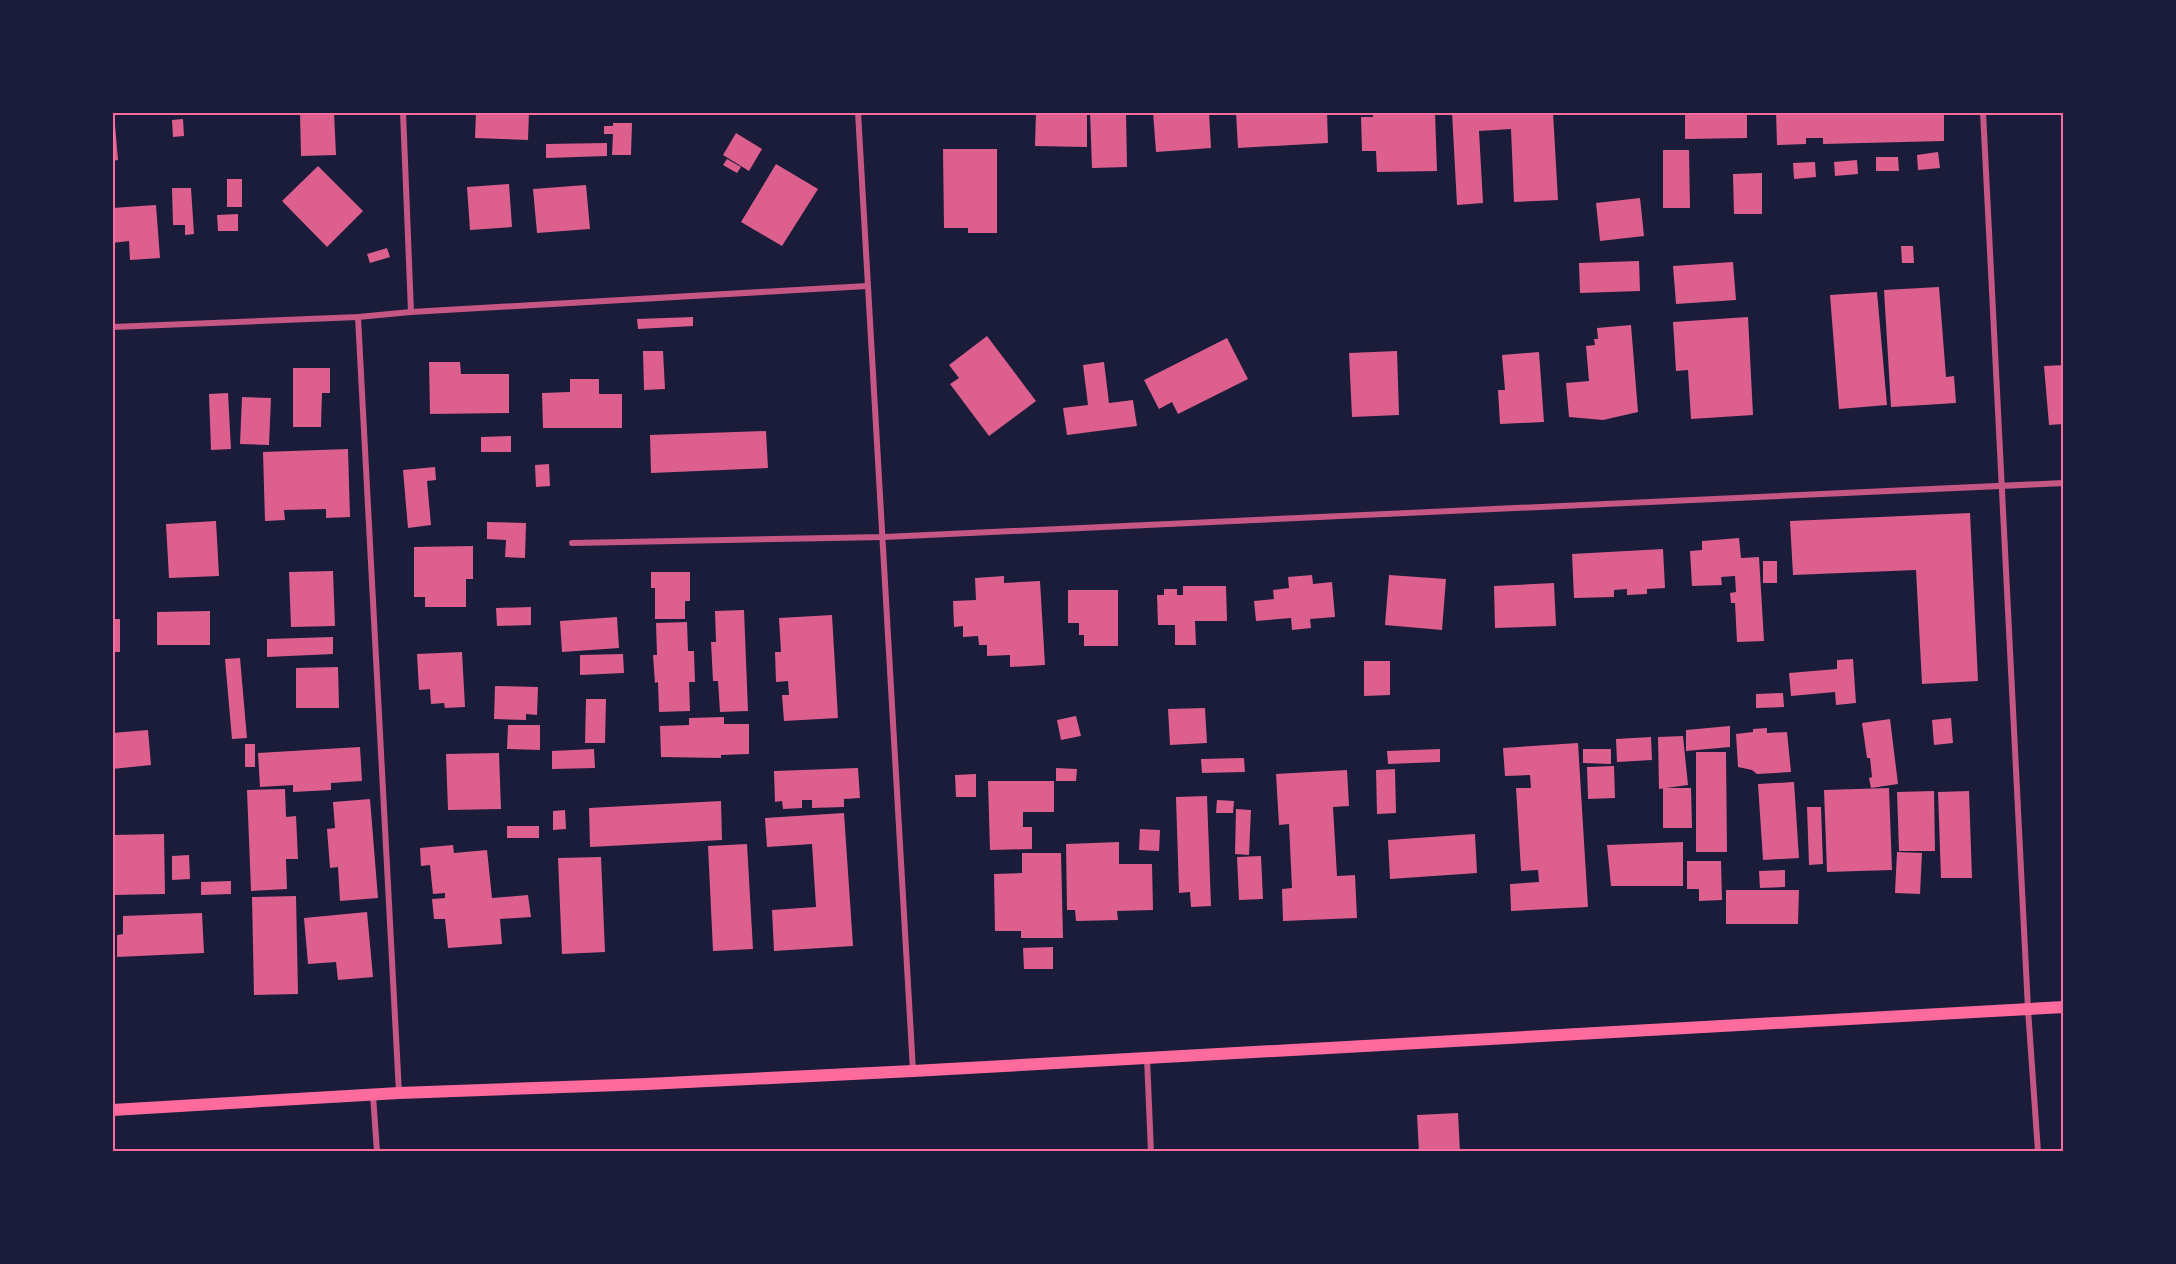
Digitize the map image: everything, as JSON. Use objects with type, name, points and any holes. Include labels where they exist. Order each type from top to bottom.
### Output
[{"type":"main road","points":[[112,1110],[399,1093],[913,1071],[2064,1007]]},
{"type":"street","points":[[403,112],[411,312]]},
{"type":"street","points":[[858,112],[913,1071]]},
{"type":"street","points":[[1983,112],[2004,486],[2028,1009],[2038,1152]]},
{"type":"street","points":[[112,327],[358,317],[867,286]]},
{"type":"street","points":[[358,317],[399,1093]]},
{"type":"street","points":[[572,543],[884,537],[2064,483]]},
{"type":"street","points":[[1147,1058],[1151,1152]]},
{"type":"street","points":[[373,1095],[377,1152]]},
{"type":"building","points":[[112,112],[114,112],[118,160],[112,161]]},
{"type":"building","points":[[300,112],[334,112],[336,155],[301,156]]},
{"type":"building","points":[[476,112],[529,112],[528,140],[475,138]]},
{"type":"building","points":[[1036,112],[1087,112],[1087,147],[1035,146]]},
{"type":"building","points":[[1090,112],[1126,112],[1127,167],[1092,168]]},
{"type":"building","points":[[1153,112],[1209,112],[1211,148],[1156,152]]},
{"type":"building","points":[[1236,112],[1327,112],[1328,143],[1238,148]]},
{"type":"building","points":[[1373,112],[1435,112],[1437,171],[1377,172],[1376,151],[1362,151],[1361,117],[1373,117]]},
{"type":"building","points":[[1452,112],[1553,112],[1558,200],[1514,202],[1511,129],[1479,131],[1483,203],[1457,205]]},
{"type":"building","points":[[1685,112],[1747,112],[1747,138],[1685,139]]},
{"type":"building","points":[[1776,112],[1944,112],[1944,141],[1823,144],[1823,138],[1806,138],[1806,144],[1777,145]]},
{"type":"building","points":[[183,119],[184,136],[173,137],[172,120]]},
{"type":"building","points":[[613,123],[632,123],[631,155],[612,155],[613,134],[604,134],[604,126],[613,126]]},
{"type":"building","points":[[736,133],[762,149],[749,171],[723,155]]},
{"type":"building","points":[[607,143],[607,156],[546,158],[546,144]]},
{"type":"building","points":[[943,149],[997,149],[997,233],[968,233],[968,228],[944,228]]},
{"type":"building","points":[[1663,150],[1689,150],[1690,208],[1663,208]]},
{"type":"building","points":[[1938,152],[1940,168],[1918,170],[1917,155]]},
{"type":"building","points":[[1876,157],[1898,157],[1899,171],[1876,171]]},
{"type":"building","points":[[727,159],[741,167],[737,173],[723,165]]},
{"type":"building","points":[[1857,160],[1858,174],[1835,176],[1834,162]]},
{"type":"building","points":[[1815,162],[1816,177],[1794,179],[1793,163]]},
{"type":"building","points":[[776,164],[818,189],[782,246],[741,222]]},
{"type":"building","points":[[318,166],[363,211],[327,247],[282,201]]},
{"type":"building","points":[[1762,173],[1762,214],[1734,214],[1733,174]]},
{"type":"building","points":[[227,179],[242,179],[242,207],[227,207]]},
{"type":"building","points":[[509,184],[512,227],[470,230],[467,187]]},
{"type":"building","points":[[586,185],[590,229],[537,233],[533,189]]},
{"type":"building","points":[[172,188],[191,188],[194,234],[185,235],[185,225],[173,225]]},
{"type":"building","points":[[1640,198],[1644,236],[1600,241],[1596,203]]},
{"type":"building","points":[[156,205],[160,258],[130,260],[129,241],[112,243],[112,208]]},
{"type":"building","points":[[238,214],[238,231],[218,231],[217,215]]},
{"type":"building","points":[[1901,246],[1913,246],[1914,263],[1902,263]]},
{"type":"building","points":[[387,248],[390,257],[370,263],[367,254]]},
{"type":"building","points":[[1639,261],[1640,291],[1580,293],[1579,263]]},
{"type":"building","points":[[1733,262],[1736,300],[1676,304],[1673,266]]},
{"type":"building","points":[[1939,287],[1946,377],[1954,376],[1956,403],[1891,407],[1884,290]]},
{"type":"building","points":[[1877,292],[1887,405],[1839,409],[1830,295]]},
{"type":"building","points":[[693,317],[693,326],[638,329],[637,319]]},
{"type":"building","points":[[1748,317],[1753,415],[1691,419],[1688,370],[1676,371],[1673,322]]},
{"type":"building","points":[[1631,325],[1638,412],[1603,420],[1569,417],[1566,383],[1589,381],[1586,346],[1595,345],[1594,339],[1598,339],[1597,328]]},
{"type":"building","points":[[987,336],[1036,401],[989,436],[950,384],[959,378],[949,365]]},
{"type":"building","points":[[1227,338],[1248,379],[1178,414],[1172,402],[1159,409],[1144,380]]},
{"type":"building","points":[[643,351],[663,351],[665,389],[644,390]]},
{"type":"building","points":[[1397,351],[1399,415],[1352,417],[1349,353]]},
{"type":"building","points":[[1539,352],[1544,422],[1500,424],[1498,390],[1505,390],[1502,355]]},
{"type":"building","points":[[429,362],[460,362],[461,374],[509,374],[509,413],[430,414]]},
{"type":"building","points":[[1104,362],[1109,403],[1133,400],[1137,426],[1067,435],[1063,408],[1088,405],[1083,365]]},
{"type":"building","points":[[2064,365],[2064,424],[2049,425],[2044,366]]},
{"type":"building","points":[[293,368],[330,368],[330,393],[322,393],[321,427],[293,427]]},
{"type":"building","points":[[570,379],[599,379],[599,394],[622,394],[622,428],[543,428],[542,393],[570,392]]},
{"type":"building","points":[[228,393],[231,449],[211,450],[209,394]]},
{"type":"building","points":[[242,397],[271,398],[269,445],[240,444]]},
{"type":"building","points":[[766,431],[768,468],[651,473],[650,435]]},
{"type":"building","points":[[511,436],[511,452],[481,452],[481,437]]},
{"type":"building","points":[[348,449],[350,517],[326,518],[326,509],[284,510],[285,520],[265,521],[263,452]]},
{"type":"building","points":[[549,464],[550,486],[536,487],[535,465]]},
{"type":"building","points":[[435,467],[436,480],[427,481],[431,525],[408,528],[403,470]]},
{"type":"building","points":[[1970,513],[1978,681],[1922,684],[1916,570],[1793,575],[1790,521]]},
{"type":"building","points":[[216,521],[219,576],[169,578],[166,524]]},
{"type":"building","points":[[487,522],[526,523],[525,558],[505,557],[506,540],[487,539]]},
{"type":"building","points":[[1739,538],[1741,558],[1759,557],[1764,641],[1737,642],[1735,603],[1731,603],[1730,593],[1736,592],[1735,576],[1721,577],[1722,585],[1692,586],[1690,551],[1702,550],[1702,541]]},
{"type":"building","points":[[473,546],[473,579],[466,579],[466,607],[425,607],[425,597],[414,597],[414,547]]},
{"type":"building","points":[[1663,549],[1665,588],[1647,589],[1647,594],[1627,595],[1627,589],[1614,590],[1614,597],[1574,598],[1572,554]]},
{"type":"building","points":[[1763,561],[1777,561],[1777,583],[1763,583]]},
{"type":"building","points":[[333,571],[335,626],[291,627],[289,572]]},
{"type":"building","points":[[651,572],[690,572],[690,601],[685,601],[685,619],[655,619],[655,588],[651,588]]},
{"type":"building","points":[[1312,575],[1313,584],[1332,582],[1335,617],[1310,619],[1311,628],[1292,630],[1291,618],[1256,621],[1254,601],[1274,599],[1273,590],[1289,588],[1288,577]]},
{"type":"building","points":[[1389,575],[1446,579],[1442,630],[1385,625]]},
{"type":"building","points":[[1004,576],[1004,583],[1040,581],[1045,665],[1010,667],[1010,655],[987,656],[987,645],[979,645],[978,636],[963,637],[963,626],[954,627],[953,601],[976,600],[975,578]]},
{"type":"building","points":[[1554,583],[1556,626],[1495,628],[1494,586]]},
{"type":"building","points":[[1183,586],[1226,586],[1227,621],[1195,621],[1196,645],[1175,645],[1175,625],[1158,625],[1157,595],[1164,595],[1164,589],[1177,589],[1177,595],[1183,595]]},
{"type":"building","points":[[1068,590],[1118,590],[1118,646],[1084,646],[1084,635],[1079,635],[1079,623],[1068,623]]},
{"type":"building","points":[[531,607],[531,625],[497,626],[496,608]]},
{"type":"building","points":[[744,610],[748,711],[720,712],[718,681],[713,681],[711,642],[716,642],[715,611]]},
{"type":"building","points":[[210,611],[210,645],[157,645],[157,612]]},
{"type":"building","points":[[832,615],[838,718],[784,721],[782,695],[789,695],[788,681],[776,682],[775,652],[781,652],[779,618]]},
{"type":"building","points":[[617,617],[619,648],[562,652],[560,621]]},
{"type":"building","points":[[112,619],[120,619],[120,652],[112,652]]},
{"type":"building","points":[[687,622],[688,651],[694,651],[695,682],[689,682],[690,711],[659,712],[658,682],[655,683],[653,655],[657,655],[656,623]]},
{"type":"building","points":[[333,637],[333,654],[267,657],[267,639]]},
{"type":"building","points":[[462,652],[465,707],[445,708],[444,703],[431,704],[430,689],[419,690],[417,654]]},
{"type":"building","points":[[623,654],[624,673],[580,675],[580,655]]},
{"type":"building","points":[[240,658],[247,738],[232,739],[225,659]]},
{"type":"building","points":[[1853,659],[1856,703],[1836,705],[1835,692],[1791,696],[1789,673],[1837,669],[1837,660]]},
{"type":"building","points":[[1364,661],[1390,661],[1390,695],[1364,696]]},
{"type":"building","points":[[338,667],[339,708],[296,708],[296,668]]},
{"type":"building","points":[[495,686],[538,687],[537,715],[526,714],[526,720],[494,719]]},
{"type":"building","points":[[1783,693],[1784,707],[1756,708],[1756,694]]},
{"type":"building","points":[[586,699],[606,699],[605,743],[585,743]]},
{"type":"building","points":[[1205,708],[1207,743],[1170,745],[1168,709]]},
{"type":"building","points":[[1076,716],[1081,736],[1061,740],[1057,720]]},
{"type":"building","points":[[724,717],[724,724],[749,724],[749,754],[721,755],[721,758],[661,757],[660,726],[689,725],[689,718]]},
{"type":"building","points":[[1951,718],[1953,743],[1934,745],[1932,720]]},
{"type":"building","points":[[1890,719],[1898,784],[1871,788],[1870,758],[1867,758],[1862,723]]},
{"type":"building","points":[[508,725],[540,725],[540,750],[507,749]]},
{"type":"building","points":[[1730,726],[1730,747],[1686,751],[1686,730]]},
{"type":"building","points":[[1767,728],[1767,733],[1787,732],[1791,772],[1757,774],[1752,770],[1738,767],[1736,734]]},
{"type":"building","points":[[148,730],[151,765],[112,769],[112,733]]},
{"type":"building","points":[[1683,736],[1688,785],[1659,789],[1658,737]]},
{"type":"building","points":[[1651,737],[1652,760],[1617,762],[1616,739]]},
{"type":"building","points":[[1578,743],[1588,907],[1511,911],[1510,884],[1539,882],[1538,870],[1521,871],[1516,788],[1531,788],[1530,775],[1505,776],[1503,748]]},
{"type":"building","points":[[245,744],[255,744],[255,767],[245,767]]},
{"type":"building","points":[[360,747],[362,781],[331,783],[331,790],[293,792],[293,785],[260,787],[258,753]]},
{"type":"building","points":[[594,749],[595,768],[552,769],[552,751]]},
{"type":"building","points":[[1440,749],[1440,762],[1388,764],[1387,751]]},
{"type":"building","points":[[1583,749],[1611,749],[1611,764],[1583,763]]},
{"type":"building","points":[[1696,752],[1726,752],[1727,852],[1696,852]]},
{"type":"building","points":[[499,753],[501,809],[448,810],[446,754]]},
{"type":"building","points":[[1244,758],[1245,772],[1202,773],[1201,759]]},
{"type":"building","points":[[1614,766],[1615,798],[1588,799],[1587,767]]},
{"type":"building","points":[[858,768],[860,798],[844,799],[844,807],[812,808],[812,800],[802,800],[802,808],[783,809],[782,801],[775,802],[774,771]]},
{"type":"building","points":[[1056,768],[1077,769],[1076,781],[1056,781]]},
{"type":"building","points":[[1395,769],[1396,813],[1377,814],[1376,770]]},
{"type":"building","points":[[1347,770],[1349,806],[1333,807],[1337,876],[1355,875],[1357,918],[1283,921],[1282,889],[1292,888],[1289,824],[1279,825],[1276,774]]},
{"type":"building","points":[[976,774],[976,797],[956,797],[955,775]]},
{"type":"building","points":[[988,781],[1054,781],[1054,812],[1023,812],[1023,827],[1032,827],[1032,849],[990,850]]},
{"type":"building","points":[[1794,782],[1799,858],[1763,860],[1758,784]]},
{"type":"building","points":[[1663,788],[1691,788],[1692,828],[1663,828]]},
{"type":"building","points":[[1889,788],[1892,870],[1827,872],[1824,790]]},
{"type":"building","points":[[285,789],[286,817],[296,816],[298,859],[286,859],[287,889],[251,891],[247,790]]},
{"type":"building","points":[[1934,791],[1935,851],[1899,851],[1897,792]]},
{"type":"building","points":[[1969,791],[1972,878],[1941,878],[1938,792]]},
{"type":"building","points":[[1207,796],[1211,906],[1191,907],[1190,892],[1179,893],[1176,797]]},
{"type":"building","points":[[370,799],[378,898],[340,901],[338,867],[330,868],[327,829],[335,828],[333,802]]},
{"type":"building","points":[[1217,800],[1234,801],[1233,813],[1216,813]]},
{"type":"building","points":[[721,801],[722,840],[590,847],[589,808]]},
{"type":"building","points":[[1807,807],[1821,807],[1823,864],[1809,865]]},
{"type":"building","points":[[1236,809],[1251,810],[1249,855],[1235,854]]},
{"type":"building","points":[[565,810],[566,829],[553,830],[553,811]]},
{"type":"building","points":[[844,813],[853,946],[774,951],[772,910],[816,907],[812,844],[767,847],[765,818]]},
{"type":"building","points":[[507,826],[539,826],[539,838],[507,838]]},
{"type":"building","points":[[1140,829],[1160,830],[1159,851],[1139,850]]},
{"type":"building","points":[[164,834],[165,894],[112,895],[112,835]]},
{"type":"building","points":[[1475,834],[1477,873],[1390,879],[1388,840]]},
{"type":"building","points":[[1119,842],[1119,864],[1152,864],[1153,910],[1117,911],[1118,920],[1076,921],[1075,910],[1067,910],[1066,844]]},
{"type":"building","points":[[1683,842],[1683,886],[1611,886],[1607,845]]},
{"type":"building","points":[[747,844],[753,949],[713,951],[708,846]]},
{"type":"building","points":[[453,845],[454,853],[487,850],[492,898],[528,895],[531,917],[500,919],[502,944],[448,948],[445,919],[434,919],[432,899],[445,898],[445,893],[433,894],[430,865],[421,866],[420,848]]},
{"type":"building","points":[[1897,852],[1922,853],[1920,894],[1895,893]]},
{"type":"building","points":[[1022,853],[1061,853],[1063,938],[1021,938],[1021,931],[995,931],[994,874],[1022,873]]},
{"type":"building","points":[[189,855],[190,879],[172,880],[172,856]]},
{"type":"building","points":[[1261,856],[1263,899],[1239,900],[1237,857]]},
{"type":"building","points":[[601,857],[605,952],[562,954],[558,858]]},
{"type":"building","points":[[1687,861],[1721,861],[1722,900],[1699,901],[1699,889],[1687,889]]},
{"type":"building","points":[[1785,870],[1785,887],[1760,888],[1759,871]]},
{"type":"building","points":[[231,881],[231,894],[201,895],[201,882]]},
{"type":"building","points":[[1726,890],[1799,890],[1798,924],[1726,924]]},
{"type":"building","points":[[296,896],[298,994],[254,995],[252,897]]},
{"type":"building","points":[[367,912],[373,977],[338,980],[336,962],[308,964],[304,918]]},
{"type":"building","points":[[202,913],[204,953],[117,957],[117,935],[123,934],[123,916]]},
{"type":"building","points":[[1053,947],[1053,969],[1024,969],[1023,948]]},
{"type":"building","points":[[1458,1113],[1460,1152],[1419,1152],[1417,1115]]}]
